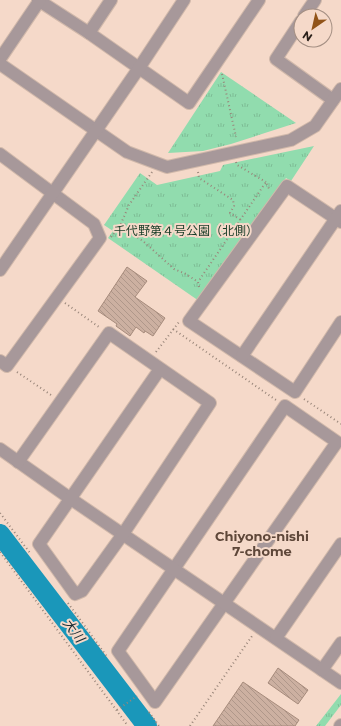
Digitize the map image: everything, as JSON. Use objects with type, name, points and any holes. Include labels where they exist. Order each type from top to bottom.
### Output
[{"type":"street","points":[[0,60],[39,0],[189,103],[259,0]]},
{"type":"street","points":[[89,33],[111,0]]},
{"type":"street","points":[[0,270],[54,194],[184,0]]},
{"type":"street","points":[[293,33],[276,59],[333,100]]},
{"type":"street","points":[[0,64],[127,152],[167,167],[291,140],[315,126],[341,88]]},
{"type":"street","points":[[0,154],[94,224],[100,238],[57,297],[4,363]]},
{"type":"street","points":[[242,356],[339,217],[287,186],[189,321],[295,392],[341,322]]},
{"type":"street","points":[[18,462],[109,333],[210,403],[123,534],[82,591],[75,594],[39,544],[160,369]]},
{"type":"street","points":[[285,406],[337,442],[155,702],[118,651],[173,568],[285,406]]},
{"type":"street","points":[[0,449],[341,683]]},
{"type":"street","points":[[276,638],[341,544]]},
{"type":"street","points":[[322,670],[341,643]]},
{"type":"path","points":[[216,63],[223,75],[236,137]]},
{"type":"path","points":[[232,152],[237,165],[266,182],[274,203]]},
{"type":"path","points":[[157,163],[129,206],[120,226],[143,241],[174,269],[186,274],[198,282],[199,287]]},
{"type":"path","points":[[198,172],[199,178],[233,200],[234,206],[230,213],[241,220]]},
{"type":"path","points":[[198,282],[266,182]]},
{"type":"path","points":[[57,297],[109,333]]},
{"type":"path","points":[[149,361],[179,321]]},
{"type":"path","points":[[173,329],[285,406]]},
{"type":"path","points":[[4,363],[61,401]]},
{"type":"path","points":[[295,392],[341,424]]},
{"type":"path","points":[[0,513],[33,557]]},
{"type":"path","points":[[0,552],[117,709],[128,726]]},
{"type":"path","points":[[66,601],[108,658]]},
{"type":"path","points":[[190,726],[258,626]]},
{"type":"path","points":[[117,709],[136,696],[141,702]]},
{"type":"path","points":[[146,708],[159,726]]},
{"type":"green space","points":[[221,72],[296,123],[231,144],[203,151],[168,153]]},
{"type":"green space","name":"千代野第４号公園（北側）","points":[[314,146],[291,181],[286,178],[199,301],[108,238],[113,231],[104,225],[140,173],[157,185],[220,171],[223,165]]},
{"type":"green space","points":[[341,694],[341,705],[325,726],[316,726]]},
{"type":"building","points":[[127,267],[147,281],[135,297],[165,318],[153,336],[145,331],[144,333],[136,327],[130,336],[116,326],[117,324],[98,311]]},
{"type":"building","points":[[278,668],[308,690],[298,704],[268,683]]},
{"type":"building","points":[[243,682],[299,720],[295,726],[213,726]]},
{"type":"waterway","name":"大川","points":[[0,534],[147,726]]},
{"type":"district","name":"Chiyono-nishi 7-chome","points":[[262,544]]}]
